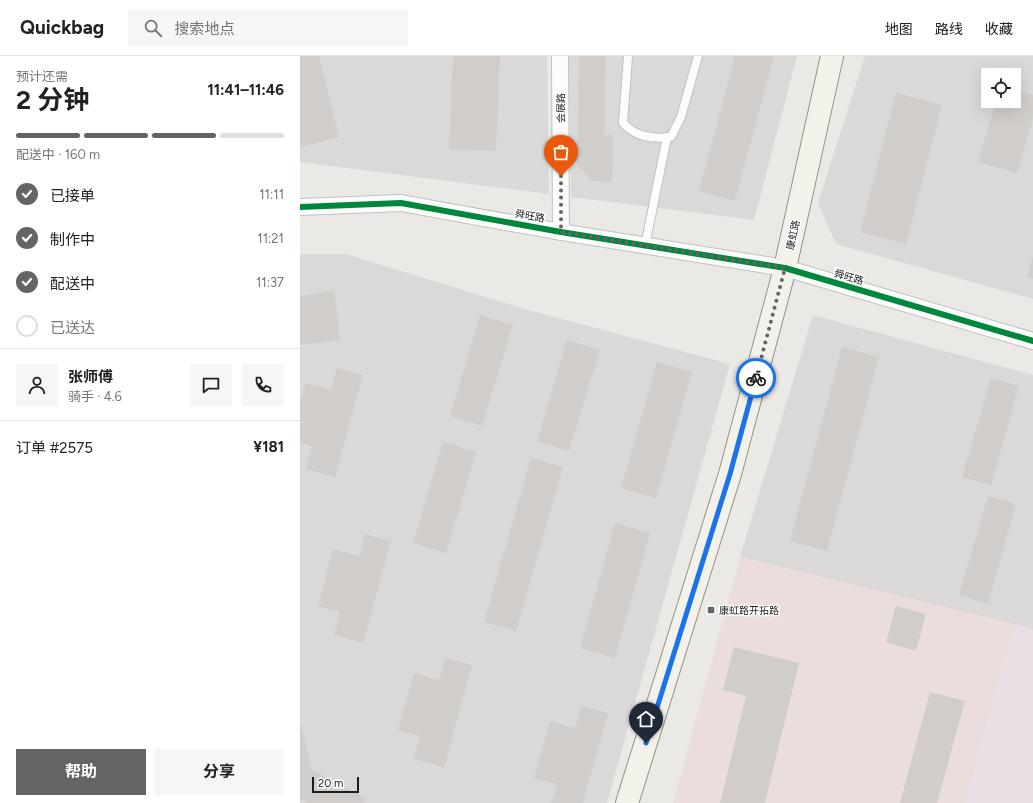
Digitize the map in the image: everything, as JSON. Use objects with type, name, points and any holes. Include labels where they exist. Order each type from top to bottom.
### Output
[{"type":"main road","name":"康虹路","points":[[627,803],[730,474],[785,268],[832,56]]},
{"type":"street","name":"会展路","points":[[560,56],[561,232]]},
{"type":"street","name":"舜旺路","points":[[300,207],[401,202],[561,232],[785,268],[1033,341]]},
{"type":"lane","points":[[628,56],[623,123],[631,132],[658,138],[671,137],[681,117],[698,56]]},
{"type":"lane","points":[[645,246],[666,137]]},
{"type":"shaded area","points":[[300,56],[547,56],[549,194],[300,162]]},
{"type":"shaded area","points":[[569,56],[797,56],[754,220],[571,197]]},
{"type":"shaded area","points":[[865,56],[1033,56],[1033,299],[836,244],[818,203]]},
{"type":"shaded area","points":[[300,254],[346,254],[528,310],[730,364],[607,803],[300,803]]},
{"type":"shaded area","points":[[813,315],[1033,375],[1033,634],[740,557]]},
{"type":"shaded area","points":[[740,557],[1015,624],[966,803],[673,803]]},
{"type":"shaded area","points":[[1015,624],[1033,629],[1033,803],[966,803]]},
{"type":"building","points":[[300,56],[319,56],[339,137],[300,147]]},
{"type":"building","points":[[453,56],[500,56],[496,151],[449,149]]},
{"type":"building","points":[[579,56],[606,56],[604,135],[613,135],[612,182],[592,181],[577,165]]},
{"type":"building","points":[[735,56],[774,56],[735,201],[699,191]]},
{"type":"building","points":[[1021,91],[1033,95],[1033,119],[1017,173],[978,162],[994,108],[1021,108]]},
{"type":"building","points":[[896,93],[942,105],[906,244],[860,232]]},
{"type":"building","points":[[1033,256],[1033,279],[1027,277]]},
{"type":"building","points":[[334,291],[340,340],[300,345],[300,296]]},
{"type":"building","points":[[480,315],[513,325],[482,426],[450,416]]},
{"type":"building","points":[[567,340],[600,350],[569,451],[537,441]]},
{"type":"building","points":[[842,347],[879,357],[827,551],[790,541]]},
{"type":"building","points":[[657,362],[692,372],[656,498],[621,488]]},
{"type":"building","points":[[337,368],[363,375],[335,477],[306,469],[312,446],[300,443],[300,403],[305,383],[331,390]]},
{"type":"building","points":[[991,378],[1019,386],[991,485],[962,477]]},
{"type":"building","points":[[443,442],[476,452],[446,553],[413,543]]},
{"type":"building","points":[[531,458],[563,467],[516,631],[484,622]]},
{"type":"building","points":[[988,496],[1016,504],[988,604],[959,595]]},
{"type":"building","points":[[615,523],[650,533],[615,658],[580,648]]},
{"type":"building","points":[[365,534],[391,541],[363,643],[334,635],[340,612],[318,606],[333,549],[359,556]]},
{"type":"building","points":[[896,606],[926,614],[916,651],[886,642]]},
{"type":"building","points":[[734,647],[799,663],[765,803],[720,803],[746,696],[723,690]]},
{"type":"building","points":[[445,658],[472,665],[444,767],[414,759],[420,736],[398,730],[414,673],[439,680]]},
{"type":"building","points":[[930,692],[965,701],[937,803],[900,803]]},
{"type":"building","points":[[581,706],[608,713],[583,803],[551,803],[557,784],[534,778],[550,721],[575,728]]},
{"type":"building","points":[[300,720],[312,770],[366,798],[363,803],[308,803],[300,799]]},
{"type":"cycle path","points":[[300,207],[401,203],[561,232],[785,268],[1033,341]]},
{"type":"way so far","points":[[561,176],[561,232],[785,268],[756,378]]},
{"type":"place","name":"康虹路开拓路","points":[[711,610]]},
{"type":"route","points":[[646,743],[730,474],[756,378]]}]
